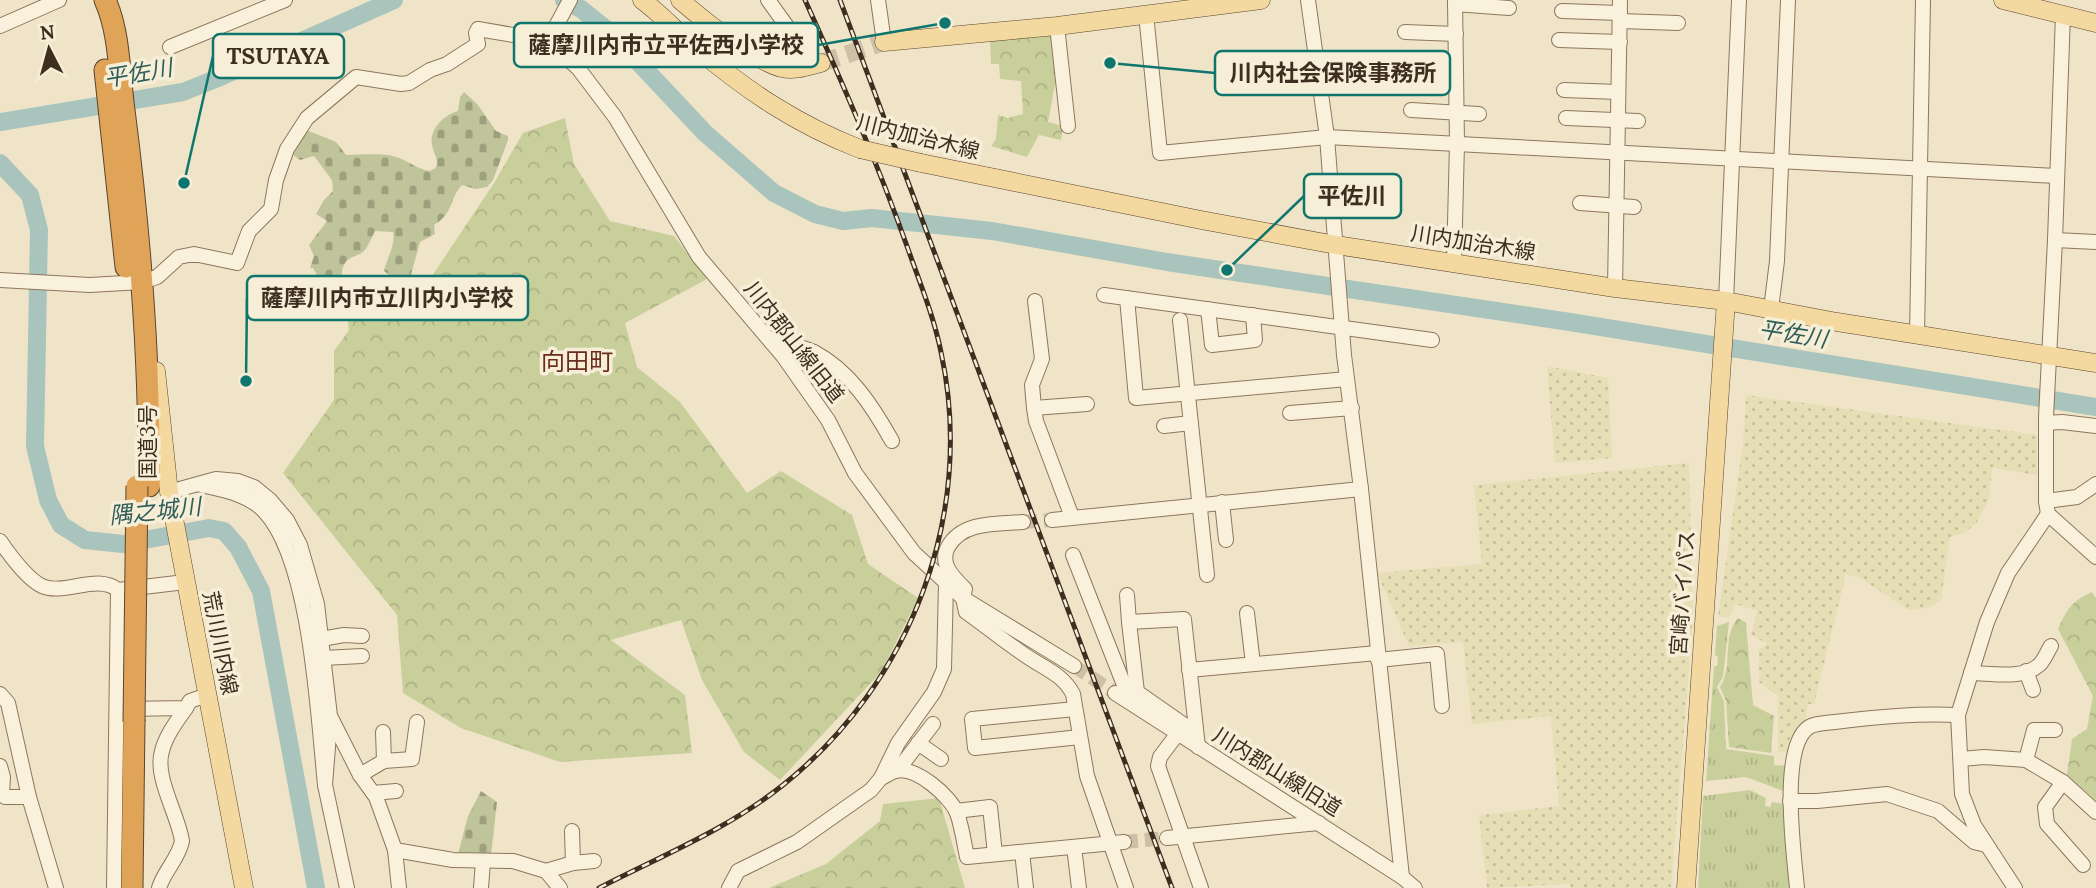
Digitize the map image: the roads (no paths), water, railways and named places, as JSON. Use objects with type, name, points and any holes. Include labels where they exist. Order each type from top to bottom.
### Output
[{"type":"highway","name":"国道3号","points":[[98,0],[112,76],[134,282],[142,423],[141,722],[145,888]]},
{"type":"highway","name":"国道3号","points":[[105,0],[112,15],[112,76]]},
{"type":"highway","name":"国道3号","points":[[132,888],[141,722]]},
{"type":"main road","name":"川内加治木線","points":[[642,0],[729,75],[768,104],[808,127],[860,149],[1201,220],[1336,253],[1454,264],[1615,288],[1725,310],[1771,309],[2048,362],[2096,363]]},
{"type":"main road","points":[[680,0],[698,16],[770,63],[794,69],[817,64]]},
{"type":"main road","points":[[884,42],[1057,26],[1146,14],[1185,4],[1261,0]]},
{"type":"main road","points":[[2003,0],[2096,23]]},
{"type":"main road","name":"荒川川内線","points":[[134,282],[155,353],[170,497],[244,888]]},
{"type":"main road","name":"宮崎バイパス","points":[[1686,888],[1725,310]]},
{"type":"main road","points":[[142,423],[164,443]]},
{"type":"street","points":[[0,26],[59,0]]},
{"type":"street","points":[[170,47],[285,0]]},
{"type":"street","points":[[0,280],[90,285],[134,282],[158,277],[185,254],[237,263],[250,231],[271,209],[276,180],[287,149],[307,118],[343,90],[351,79],[356,77],[408,83],[447,64],[478,44],[478,29],[548,41],[570,0]]},
{"type":"street","points":[[768,0],[786,25],[790,38],[817,64]]},
{"type":"street","points":[[878,0],[884,42]]},
{"type":"street","points":[[1308,0],[1326,137],[1347,379],[1402,877]]},
{"type":"street","points":[[1725,310],[1739,0]]},
{"type":"street","points":[[1771,309],[1777,261],[1788,0]]},
{"type":"street","points":[[1917,335],[1923,0]]},
{"type":"street","points":[[1454,264],[1457,143],[1455,2],[1509,8]]},
{"type":"street","points":[[1562,11],[1620,11],[1678,23]]},
{"type":"street","points":[[1615,288],[1620,11]]},
{"type":"street","points":[[1146,14],[1160,153],[1326,137],[2057,176]]},
{"type":"street","points":[[2015,888],[1974,825],[1962,794],[1958,715],[1987,622],[2008,573],[2047,507],[2046,420],[2063,14]]},
{"type":"street","points":[[1057,26],[1068,126]]},
{"type":"street","points":[[1405,32],[1455,34]]},
{"type":"street","points":[[1559,40],[1620,42]]},
{"type":"street","name":"川内郡山線旧道","points":[[548,41],[578,68],[615,117],[699,257],[771,342],[810,394],[828,420],[855,472],[914,553],[963,598],[1074,666]]},
{"type":"street","points":[[1564,90],[1618,92]]},
{"type":"street","points":[[1411,110],[1479,114]]},
{"type":"street","points":[[1566,118],[1637,121]]},
{"type":"street","points":[[1580,204],[1634,207]]},
{"type":"street","points":[[2055,240],[2096,242]]},
{"type":"street","points":[[1104,295],[1253,315],[1342,321],[1432,340]]},
{"type":"street","points":[[1127,298],[1136,398],[1347,379]]},
{"type":"street","points":[[1035,301],[1042,359],[1032,385],[1036,421],[1072,517]]},
{"type":"street","points":[[1208,309],[1212,345],[1255,340],[1253,315]]},
{"type":"street","points":[[1180,320],[1207,575]]},
{"type":"street","points":[[771,342],[812,351],[837,369],[869,401],[892,441]]},
{"type":"street","points":[[1034,408],[1087,404]]},
{"type":"street","points":[[1290,413],[1352,408]]},
{"type":"street","points":[[2046,420],[2096,426]]},
{"type":"street","points":[[1164,426],[1192,423]]},
{"type":"street","points":[[170,497],[196,484],[216,479],[238,481],[254,487],[270,500],[287,520],[300,545],[317,604],[330,716],[325,785]]},
{"type":"street","points":[[196,484],[247,498],[263,510],[277,527],[287,550],[300,594],[312,653],[325,785],[347,888]]},
{"type":"street","points":[[2047,507],[2077,498],[2096,484]]},
{"type":"street","points":[[1052,520],[1361,489]]},
{"type":"street","points":[[1222,502],[1226,540]]},
{"type":"street","points":[[2047,507],[2096,557]]},
{"type":"street","points":[[1023,522],[972,527],[954,536],[946,551],[945,563],[951,575],[965,589],[963,598],[966,612],[1061,677],[1073,694],[1087,776],[1117,843],[1126,888]]},
{"type":"street","points":[[0,541],[12,558],[41,586],[53,588],[108,585],[118,590],[184,578]]},
{"type":"street","points":[[1073,555],[1124,685],[1137,692],[1181,730],[1160,757],[1158,766],[1201,888]]},
{"type":"street","points":[[896,765],[898,743],[934,692],[944,669],[946,583]]},
{"type":"street","points":[[114,888],[118,590]]},
{"type":"street","points":[[1127,595],[1137,692]]},
{"type":"street","points":[[1247,613],[1253,664]]},
{"type":"street","points":[[1129,622],[1184,618],[1197,740]]},
{"type":"street","points":[[321,639],[344,635],[362,636]]},
{"type":"street","points":[[1971,673],[2005,674],[2026,671],[2039,665],[2051,646]]},
{"type":"street","points":[[1189,670],[1437,654],[1442,706]]},
{"type":"street","points":[[323,658],[362,656]]},
{"type":"street","points":[[2026,671],[2033,690]]},
{"type":"street","name":"川内郡山線旧道","points":[[1115,693],[1197,740],[1415,888]]},
{"type":"street","points":[[0,694],[8,703],[29,797],[56,888]]},
{"type":"street","points":[[159,888],[162,877],[181,848],[182,841],[163,778],[161,753],[166,739],[190,701],[207,695]]},
{"type":"street","points":[[117,709],[186,708]]},
{"type":"street","points":[[1075,709],[972,719],[975,747],[1080,737]]},
{"type":"street","points":[[1797,888],[1790,801],[1796,745],[1811,726],[1921,713],[1958,715]]},
{"type":"street","points":[[330,716],[360,775],[373,793],[395,850],[399,888]]},
{"type":"street","points":[[360,775],[384,761],[412,759],[417,722]]},
{"type":"street","points":[[729,888],[738,871],[797,842],[871,790],[933,724]]},
{"type":"street","points":[[2026,760],[2034,730],[2054,730]]},
{"type":"street","points":[[383,732],[384,761]]},
{"type":"street","points":[[918,743],[941,760]]},
{"type":"street","points":[[327,757],[349,755]]},
{"type":"street","points":[[1961,759],[1984,757],[2026,760],[2063,782],[2096,811]]},
{"type":"street","points":[[896,765],[938,789],[956,811],[967,857],[1117,843]]},
{"type":"street","points":[[0,766],[3,777],[2,793],[5,797],[29,797]]},
{"type":"street","points":[[2063,782],[2045,807],[2047,824],[2083,865]]},
{"type":"street","points":[[373,793],[396,791]]},
{"type":"street","points":[[1790,801],[1817,802],[1887,794],[1938,811],[1974,842],[1986,845]]},
{"type":"street","points":[[956,811],[990,807],[995,854]]},
{"type":"street","points":[[1167,838],[1319,823]]},
{"type":"street","points":[[572,831],[573,863]]},
{"type":"street","points":[[1074,847],[1079,888]]},
{"type":"street","points":[[395,850],[453,860],[513,861],[546,871],[573,863],[594,861]]},
{"type":"street","points":[[1022,852],[1026,888]]},
{"type":"street","points":[[481,888],[483,861]]},
{"type":"street","points":[[546,871],[560,888]]},
{"type":"waterway","name":"平佐川","points":[[0,122],[183,92],[394,0]]},
{"type":"waterway","name":"平佐川","points":[[564,0],[581,9],[611,33],[705,133],[774,193],[815,214],[843,221],[872,218],[992,231],[1167,262],[1570,322],[2096,407]]},
{"type":"waterway","name":"隅之城川","points":[[0,163],[30,195],[39,230],[35,446],[48,500],[61,525],[85,540],[123,544],[209,528],[224,531],[238,547],[261,591],[316,888]]},
{"type":"tunnel","points":[[821,63],[884,42]]},
{"type":"tunnel","points":[[1023,522],[1052,520]]},
{"type":"tunnel","points":[[1074,666],[1115,693]]},
{"type":"tunnel","points":[[1124,842],[1167,838]]},
{"type":"railway","points":[[599,888],[740,815],[783,785],[828,744],[867,697],[898,646],[923,591],[940,533],[949,474],[950,413],[938,339],[884,186],[805,0]]},
{"type":"railway","points":[[840,0],[1172,888]]},
{"type":"place","name":"薩摩川内市立平佐西小学校","points":[[945,23]]},
{"type":"place","name":"川内社会保険事務所","points":[[1110,63]]},
{"type":"place","name":"TSUTAYA","points":[[184,183]]},
{"type":"place","name":"平佐川","points":[[1227,270]]},
{"type":"place","name":"薩摩川内市立川内小学校","points":[[246,381]]},
{"type":"district","name":"向田町","points":[[577,362]]}]
